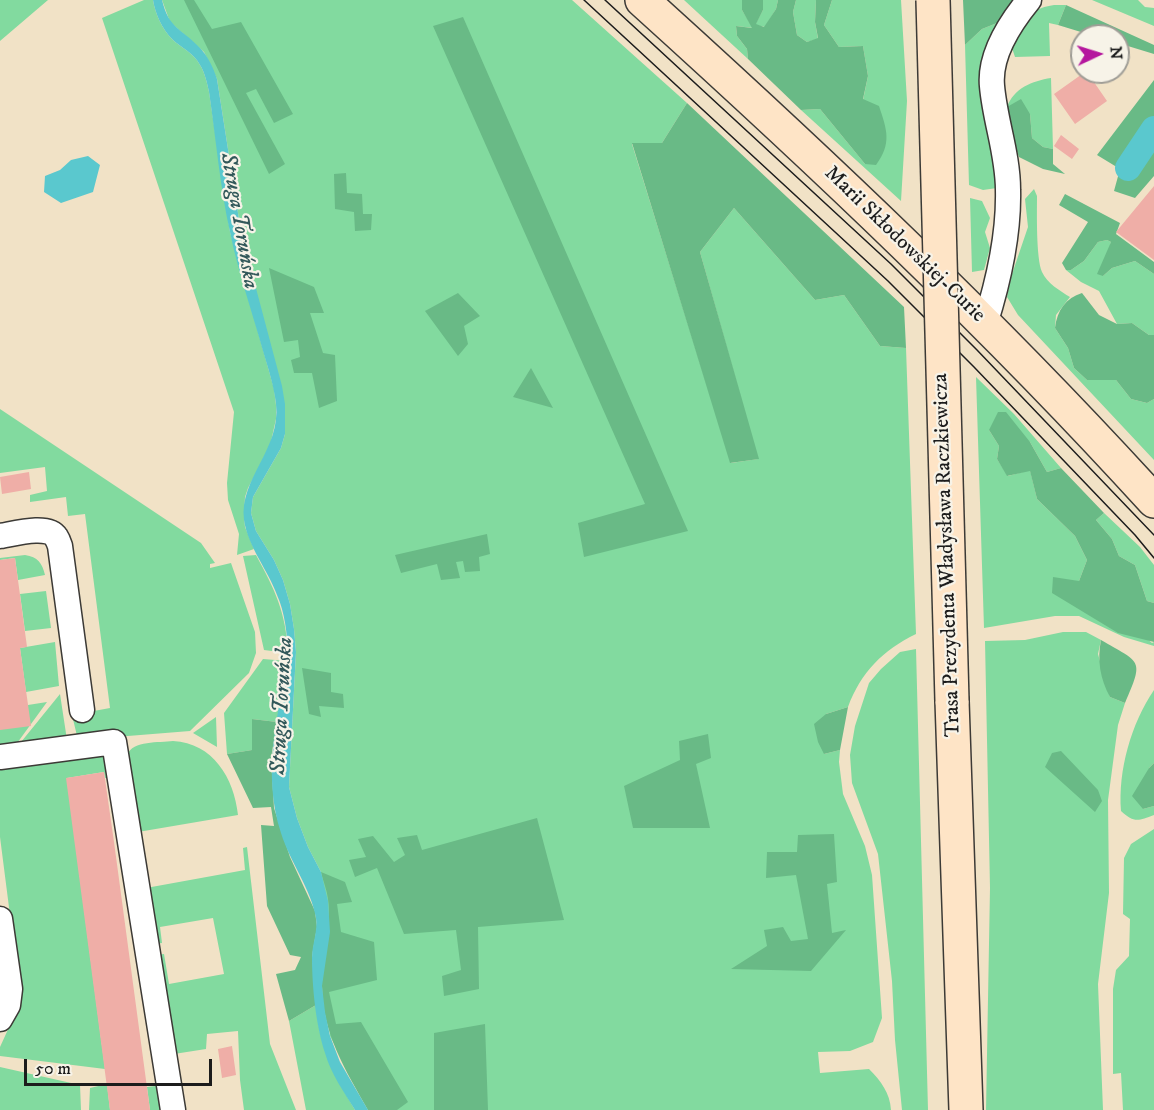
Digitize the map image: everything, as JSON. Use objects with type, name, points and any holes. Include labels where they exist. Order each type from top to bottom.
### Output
[{"type":"main road","name":"Marii Skłodowskiej-Curie","points":[[642,0],[782,126],[985,324],[1154,501]]},
{"type":"main road","name":"Trasa Prezydenta Władysława Raczkiewicza","points":[[933,0],[952,701],[966,1110]]},
{"type":"street","points":[[985,324],[1001,260],[1008,191],[1006,160],[991,84],[995,60],[1003,40],[1029,0]]},
{"type":"street","points":[[0,536],[39,530],[49,531],[56,537],[60,546],[82,710]]},
{"type":"street","points":[[0,757],[114,742],[173,1110]]},
{"type":"street","points":[[0,919],[10,989],[8,1005],[0,1019]]},
{"type":"green space","points":[[0,0],[48,0],[0,41]]},
{"type":"green space","points":[[144,0],[153,0],[165,31],[194,57],[205,75],[230,232],[274,389],[276,419],[270,446],[245,497],[245,527],[254,549],[237,555],[239,534],[228,500],[227,483],[234,412],[102,18]]},
{"type":"green space","points":[[162,0],[572,0],[687,103],[662,143],[632,144],[731,463],[758,459],[700,252],[734,208],[815,300],[844,295],[880,346],[906,348],[916,634],[893,647],[874,663],[859,683],[848,707],[826,714],[824,754],[840,750],[839,762],[843,794],[865,846],[872,875],[882,1018],[873,1042],[850,1051],[818,1052],[820,1073],[869,1069],[884,1088],[891,1110],[368,1110],[330,1036],[321,872],[297,818],[289,787],[296,652],[294,629],[283,580],[256,531],[251,513],[253,497],[281,448],[285,434],[241,232],[217,79],[204,52],[170,22]]},
{"type":"green space","points":[[184,0],[194,0],[212,29],[241,22],[293,114],[274,123],[256,89],[246,93],[285,164],[269,174]]},
{"type":"green space","points":[[684,0],[742,0],[742,10],[753,28],[736,26],[737,36],[747,49],[748,59]]},
{"type":"green space","points":[[742,0],[763,0],[763,10],[756,24],[764,27],[776,9],[778,0],[796,0],[793,12],[797,35],[807,42],[818,38],[815,22],[816,0],[832,0],[824,25],[839,47],[863,46],[868,76],[863,99],[879,106],[884,122],[886,143],[876,165],[865,164],[820,109],[801,110],[748,59],[747,49],[737,36],[736,26],[752,28],[742,10]]},
{"type":"green space","points":[[763,0],[778,0],[776,9],[765,27],[755,25],[763,10]]},
{"type":"green space","points":[[796,0],[816,0],[815,22],[818,39],[807,42],[797,35],[793,12]]},
{"type":"green space","points":[[832,0],[901,0],[907,101],[901,201],[801,110],[820,109],[865,164],[863,100],[868,76],[863,46],[839,47],[824,25]]},
{"type":"green space","points":[[963,0],[1016,0],[1002,21],[982,29],[965,45]]},
{"type":"green space","points":[[1092,0],[1138,0],[1145,7],[1154,8],[1154,26]]},
{"type":"green space","points":[[1054,5],[1066,5],[1058,25],[1049,23],[1050,56],[1015,57],[1012,48],[1027,19],[1037,10]]},
{"type":"green space","points":[[1066,5],[1108,24],[1070,24],[1070,29],[1058,25]]},
{"type":"green space","points":[[463,17],[688,531],[584,557],[578,523],[645,504],[433,26]]},
{"type":"green space","points":[[1002,21],[997,188],[983,190],[969,185],[965,45],[982,29]]},
{"type":"green space","points":[[1130,34],[1154,45],[1154,54],[1130,47]]},
{"type":"green space","points":[[1051,78],[1053,149],[1043,147],[1032,138],[1030,114],[1007,107],[1014,95],[1025,86]]},
{"type":"green space","points":[[1154,80],[1154,176],[1135,198],[1114,191],[1120,169],[1097,155]]},
{"type":"green space","points":[[1021,99],[1030,114],[1032,138],[1043,147],[1053,149],[1053,164],[1065,174],[1043,169],[1019,157],[1011,134],[1007,107]]},
{"type":"green space","points":[[687,103],[904,307],[906,348],[880,346],[844,295],[815,300],[734,208],[700,252],[759,459],[730,463],[632,143],[662,143]]},
{"type":"green space","points":[[346,173],[347,193],[362,194],[363,214],[372,214],[371,230],[355,231],[354,212],[335,209],[334,174]]},
{"type":"green space","points":[[1034,189],[1037,196],[1038,246],[1042,272],[1050,283],[1070,297],[1056,315],[1055,328],[1068,348],[1074,368],[1087,380],[1116,380],[1131,399],[1147,403],[1154,399],[1154,460],[1018,315],[1007,297],[1011,277],[1028,227],[1025,199]]},
{"type":"green space","points":[[1065,194],[1120,223],[1116,234],[1154,262],[1154,274],[1135,261],[1112,268],[1103,276],[1097,274],[1111,242],[1107,240],[1098,242],[1084,261],[1071,270],[1066,270],[1062,263],[1088,222],[1059,205]]},
{"type":"green space","points":[[970,198],[982,201],[990,218],[985,232],[990,248],[984,270],[972,272]]},
{"type":"green space","points":[[1107,240],[1111,242],[1103,276],[1112,268],[1135,261],[1154,274],[1154,335],[1149,335],[1132,323],[1117,324],[1099,291],[1081,282],[1066,270],[1071,270],[1084,261],[1098,242]]},
{"type":"green space","points":[[269,268],[314,287],[324,313],[310,313],[323,353],[335,355],[337,401],[319,408],[312,373],[294,373],[291,360],[300,357],[298,340],[284,342]]},
{"type":"green space","points":[[458,293],[480,316],[464,326],[468,344],[458,356],[425,311]]},
{"type":"green space","points":[[1082,293],[1099,315],[1117,324],[1132,323],[1149,335],[1154,335],[1154,399],[1147,403],[1131,399],[1116,380],[1087,380],[1074,368],[1068,348],[1055,328],[1063,306],[1071,298]]},
{"type":"green space","points":[[531,368],[553,408],[513,397]]},
{"type":"green space","points":[[976,377],[1014,414],[1061,468],[1047,472],[1030,442],[989,430],[999,446],[997,459],[1008,476],[1030,470],[1037,499],[1075,536],[1087,560],[1079,581],[1152,643],[1154,642],[1154,646],[1124,637],[1079,616],[1055,616],[984,628]]},
{"type":"green space","points":[[0,409],[201,543],[215,563],[210,564],[210,568],[231,563],[255,632],[256,653],[249,673],[190,731],[78,740],[72,715],[110,708],[85,514],[68,516],[66,497],[30,502],[30,495],[47,491],[45,467],[0,473]]},
{"type":"green space","points":[[998,412],[1006,412],[1030,442],[1047,472],[1061,468],[1104,513],[1096,520],[1112,539],[1119,556],[1135,565],[1147,601],[1154,603],[1154,642],[1118,633],[1052,593],[1053,577],[1079,581],[1087,560],[1075,536],[1037,499],[1030,471],[1007,476],[997,459],[999,446],[989,430]]},
{"type":"green space","points":[[1104,513],[1140,547],[1154,565],[1154,603],[1147,601],[1135,565],[1119,556],[1112,539],[1096,520]]},
{"type":"green space","points":[[487,534],[490,554],[479,557],[480,571],[465,572],[463,561],[456,562],[460,578],[441,580],[437,564],[401,573],[395,555]]},
{"type":"green space","points":[[25,555],[39,561],[45,575],[18,580],[15,558],[0,560],[0,558]]},
{"type":"green space","points":[[256,555],[269,579],[282,613],[288,653],[264,650],[243,556]]},
{"type":"green space","points":[[46,591],[51,628],[25,631],[20,594]]},
{"type":"green space","points":[[1063,632],[1086,632],[1101,640],[1098,654],[1110,697],[1125,703],[1118,725],[1108,800],[1109,893],[1098,984],[1103,1110],[986,1110],[990,888],[985,641],[1025,640]]},
{"type":"green space","points":[[1101,640],[1124,653],[1135,663],[1135,677],[1125,703],[1110,697],[1104,683],[1099,662]]},
{"type":"green space","points":[[55,642],[59,686],[26,692],[20,648]]},
{"type":"green space","points":[[916,649],[928,1110],[902,1110],[892,981],[878,854],[852,783],[850,755],[855,726],[869,683],[900,652]]},
{"type":"green space","points":[[263,659],[287,661],[277,722],[252,719],[252,750],[227,754],[224,713]]},
{"type":"green space","points":[[302,668],[331,673],[331,692],[343,694],[344,708],[319,706],[321,717],[309,714]]},
{"type":"green space","points":[[1154,690],[1154,763],[1149,768],[1143,809],[1154,806],[1154,815],[1136,820],[1129,818],[1121,811],[1124,764],[1139,717]]},
{"type":"green space","points":[[60,694],[67,740],[17,747]]},
{"type":"green space","points":[[47,702],[15,746],[0,748],[0,729],[28,724],[28,705]]},
{"type":"green space","points":[[848,707],[840,750],[824,754],[818,742],[814,724],[826,714]]},
{"type":"green space","points":[[216,717],[217,747],[193,733]]},
{"type":"green space","points":[[252,719],[277,722],[271,758],[274,808],[290,857],[315,911],[317,927],[312,956],[316,1005],[289,1021],[276,974],[295,970],[301,957],[290,955],[267,906],[261,825],[274,826],[271,807],[253,808],[227,754],[252,750]]},
{"type":"green space","points":[[708,734],[711,758],[696,764],[710,828],[633,828],[624,786],[680,760],[679,741]]},
{"type":"green space","points":[[173,741],[199,748],[219,765],[232,788],[238,815],[138,832],[127,755],[130,750],[140,745]]},
{"type":"green space","points":[[104,751],[112,777],[105,778],[104,772],[67,778],[105,1069],[0,1056],[0,1047],[21,1001],[0,837],[0,761]]},
{"type":"green space","points":[[1061,751],[1098,790],[1102,801],[1095,812],[1045,767],[1052,753]]},
{"type":"green space","points":[[1154,763],[1154,806],[1143,809],[1132,796]]},
{"type":"green space","points":[[537,818],[564,920],[478,927],[479,989],[444,996],[442,976],[461,970],[456,930],[404,934],[377,868],[355,877],[349,860],[366,857],[358,839],[373,836],[394,862],[405,855],[397,838],[417,835],[422,850]]},
{"type":"green space","points":[[1154,829],[1154,1110],[1123,1110],[1121,1073],[1113,1074],[1113,989],[1116,970],[1129,956],[1130,919],[1123,914],[1124,858],[1131,844]]},
{"type":"green space","points":[[834,834],[837,882],[827,884],[832,933],[846,930],[811,971],[731,969],[767,946],[764,930],[783,927],[791,941],[808,939],[796,875],[766,878],[767,852],[797,852],[798,835]]},
{"type":"green space","points":[[247,847],[270,1044],[296,1110],[244,1110],[238,1031],[207,1034],[206,1049],[174,1054],[156,955],[164,954],[169,984],[224,974],[213,918],[160,927],[162,943],[155,944],[146,888],[245,870],[243,848]]},
{"type":"green space","points":[[321,872],[345,882],[352,902],[337,904],[341,932],[374,942],[377,980],[329,992],[336,1024],[361,1022],[408,1102],[397,1110],[368,1110],[331,1036],[323,1003],[322,986],[329,909]]},
{"type":"green space","points":[[316,1005],[324,1048],[355,1110],[306,1110],[289,1021]]},
{"type":"green space","points":[[485,1024],[488,1110],[434,1110],[434,1033]]},
{"type":"green space","points":[[0,1067],[80,1085],[81,1110],[0,1110]]},
{"type":"green space","points":[[107,1084],[110,1110],[89,1110],[90,1088]]},
{"type":"green space","points":[[164,1085],[169,1110],[150,1110],[147,1087]]},
{"type":"water","name":"Struga Toruńska","points":[[153,0],[162,0],[172,23],[202,50],[217,79],[241,232],[282,386],[285,404],[285,434],[281,448],[253,497],[251,513],[256,531],[283,580],[294,629],[296,652],[289,787],[297,818],[321,872],[328,901],[330,932],[322,986],[325,1012],[330,1036],[340,1062],[368,1110],[355,1110],[334,1076],[325,1053],[317,1019],[313,981],[312,953],[316,918],[310,897],[285,844],[275,810],[272,765],[288,653],[286,631],[280,602],[250,540],[244,520],[244,505],[248,491],[267,450],[276,420],[274,391],[233,247],[223,198],[206,78],[194,57],[165,31]]},
{"type":"water","points":[[88,156],[100,165],[93,192],[61,203],[44,192],[45,176],[60,170],[71,160]]},
{"type":"building","points":[[1070,83],[1095,84],[1107,101],[1075,124],[1054,94]]},
{"type":"building","points":[[1061,135],[1079,149],[1072,159],[1054,146]]},
{"type":"building","points":[[1154,186],[1154,260],[1116,232]]},
{"type":"building","points":[[29,472],[31,489],[2,494],[0,477]]},
{"type":"building","points":[[15,558],[27,647],[20,648],[31,726],[0,730],[0,560]]},
{"type":"building","points":[[104,772],[150,1110],[110,1110],[66,778]]},
{"type":"building","points":[[232,1046],[236,1075],[222,1078],[218,1049]]},
{"type":"waterway","points":[[1128,168],[1154,129]]},
{"type":"tram line","points":[[584,0],[888,281],[974,367],[1135,535],[1154,558]]},
{"type":"tram line","points":[[605,0],[891,264],[977,350],[1154,535]]}]
